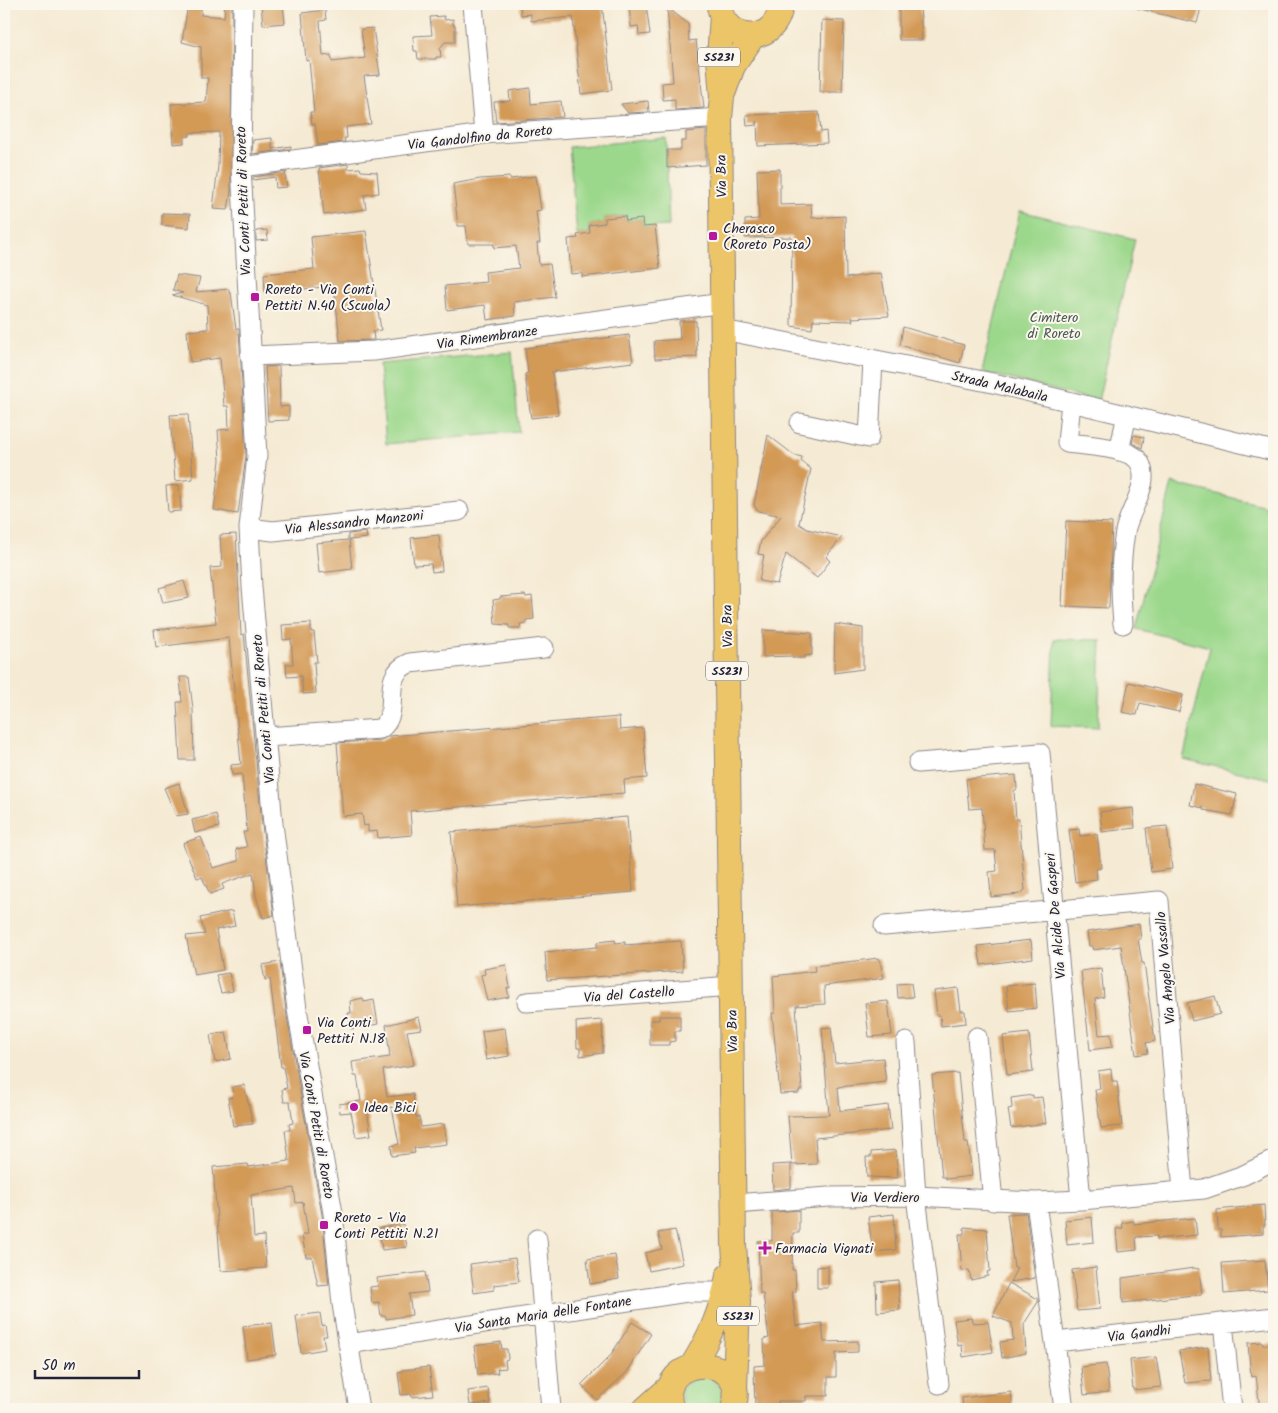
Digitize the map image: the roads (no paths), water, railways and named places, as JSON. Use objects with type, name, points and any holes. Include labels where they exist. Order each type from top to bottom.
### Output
[{"type":"main road","name":"SS231","points":[[721,108],[733,66],[753,36],[770,29],[783,7]]},
{"type":"main road","name":"SS231","points":[[721,10],[734,31],[753,36]]},
{"type":"main road","name":"SS231","points":[[721,10],[719,58],[721,108]]},
{"type":"main road","name":"Via Bra","points":[[721,108],[734,1204],[732,1291],[734,1399]]},
{"type":"main road","name":"Via Bra","points":[[645,1409],[671,1398],[680,1374],[692,1366],[711,1334],[732,1291]]},
{"type":"main road","name":"Via Bra","points":[[692,1366],[713,1366],[730,1378],[734,1399]]},
{"type":"street","name":"Via Conti Petiti di Roreto","points":[[243,4],[241,167],[257,456],[249,528],[252,587],[273,824],[297,1009],[333,1213],[348,1344],[359,1409]]},
{"type":"street","points":[[473,4],[484,134]]},
{"type":"street","name":"Via Gandolfino da Roreto","points":[[241,167],[484,134],[721,108]]},
{"type":"street","name":"Via Rimembranze","points":[[250,356],[374,352],[723,303]]},
{"type":"street","name":"Strada Malabaila","points":[[723,330],[993,383],[1274,451]]},
{"type":"street","points":[[800,423],[869,438],[873,360]]},
{"type":"street","points":[[1071,402],[1067,442],[1119,451],[1136,458],[1140,464],[1143,476],[1125,529],[1120,571],[1123,624]]},
{"type":"street","points":[[1119,451],[1127,415]]},
{"type":"street","name":"Via Alessandro Manzoni","points":[[249,528],[273,531],[459,511]]},
{"type":"street","points":[[266,737],[380,729],[390,719],[392,680],[402,666],[410,662],[544,648]]},
{"type":"street","name":"Via Alcide De Gasperi","points":[[918,763],[1040,753],[1081,1200]]},
{"type":"street","name":"Via Angelo Vassallo","points":[[884,926],[1159,901],[1183,1191]]},
{"type":"street","name":"Via del Castello","points":[[527,1002],[731,986]]},
{"type":"street","points":[[977,1037],[993,1200]]},
{"type":"street","points":[[906,1042],[916,1196],[939,1384]]},
{"type":"street","name":"Via Verdiero","points":[[734,1204],[830,1197],[916,1196],[1036,1202],[1081,1200],[1183,1191],[1222,1184],[1274,1160]]},
{"type":"street","points":[[1036,1202],[1064,1409]]},
{"type":"street","points":[[537,1239],[551,1409]]},
{"type":"street","name":"Via Santa Maria delle Fontane","points":[[348,1344],[687,1292],[732,1291]]},
{"type":"street","name":"Via Gandhi","points":[[1056,1342],[1274,1317]]},
{"type":"street","points":[[1222,1323],[1232,1409]]},
{"type":"place","name":"Cherasco (Roreto Posta)","points":[[713,236]]},
{"type":"place","name":"Roreto - Via Conti Pettiti N.40 (Scuola)","points":[[255,297]]},
{"type":"place","name":"Via Conti Pettiti N.18","points":[[307,1030]]},
{"type":"place","name":"Idea Bici","points":[[354,1107]]},
{"type":"place","name":"Roreto - Via Conti Pettiti N.21","points":[[324,1225]]},
{"type":"place","name":"Farmacia Vignati","points":[[765,1248]]},
{"type":"park label","name":"Cimitero di Roreto","points":[[1054,326]]}]
